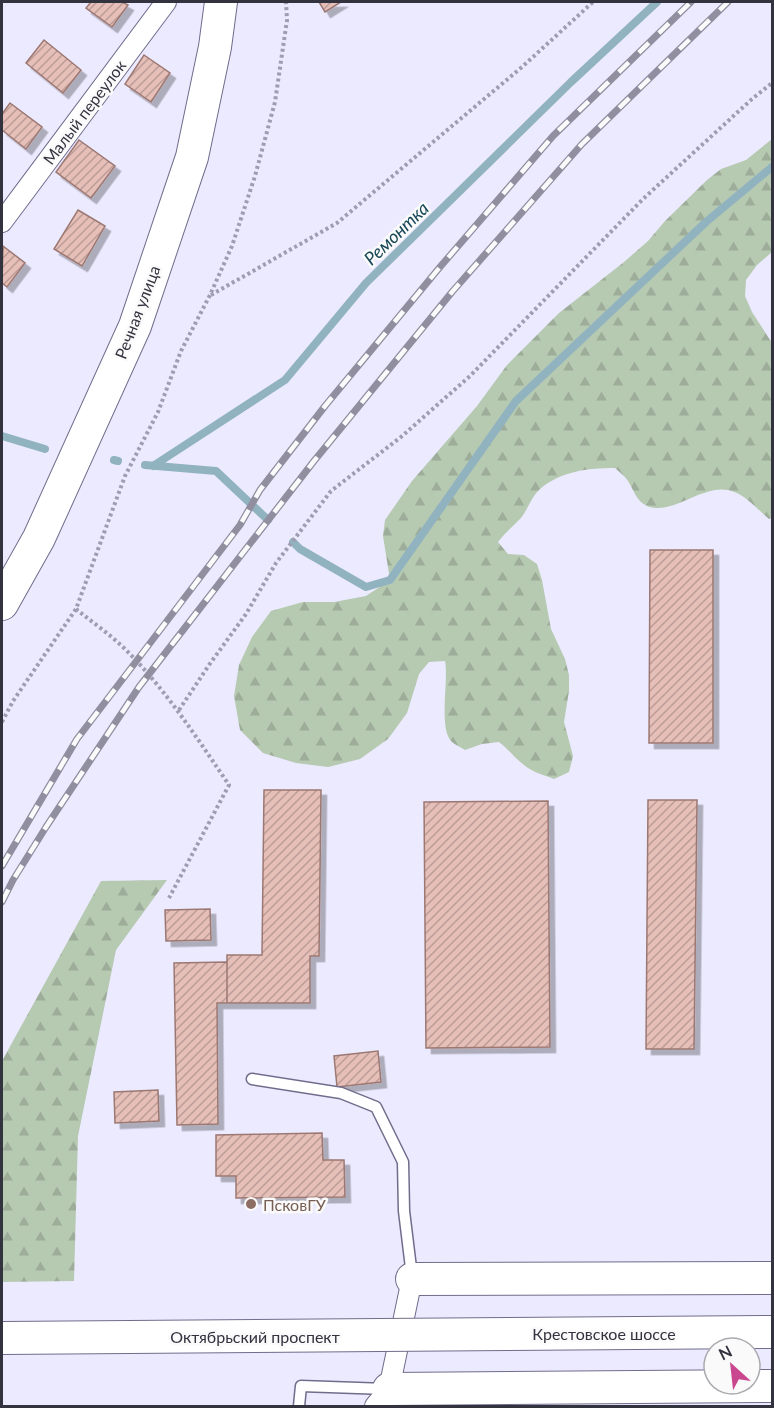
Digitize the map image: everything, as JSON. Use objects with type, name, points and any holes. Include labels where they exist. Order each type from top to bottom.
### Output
[{"type":"main road","name":"Речная улица","points":[[2,604],[39,538],[135,326],[192,158],[215,47],[221,2]]},
{"type":"main road","points":[[412,1279],[772,1278]]},
{"type":"main road","name":"Крестовское шоссе","points":[[508,1334],[772,1332]]},
{"type":"main road","name":"Октябрьский проспект","points":[[2,1338],[508,1334]]},
{"type":"main road","points":[[382,1398],[772,1386]]},
{"type":"street","name":"Малый переулок","points":[[2,222],[166,2]]},
{"type":"street","points":[[382,1398],[412,1279]]},
{"type":"lane","points":[[252,1078],[341,1093],[376,1107],[403,1162],[404,1211],[412,1279]]},
{"type":"lane","points":[[299,1407],[301,1386],[382,1398]]},
{"type":"path","points":[[2,722],[13,701],[76,609],[124,476],[158,412],[181,351],[232,246],[255,176],[275,102],[287,20],[286,2]]},
{"type":"path","points":[[210,295],[337,223],[522,67],[592,2]]},
{"type":"path","points":[[178,711],[246,614],[276,562],[331,491],[401,437],[470,376],[643,199],[772,83]]},
{"type":"path","points":[[76,609],[125,648],[178,711],[229,785],[170,898]]},
{"type":"green space","points":[[772,139],[772,252],[757,265],[746,280],[745,296],[752,312],[772,343],[772,518],[769,519],[745,498],[728,490],[707,492],[666,507],[647,506],[640,501],[627,479],[615,468],[595,469],[565,475],[539,490],[521,518],[498,542],[508,554],[524,555],[537,564],[542,580],[551,629],[565,659],[569,675],[564,722],[573,756],[569,772],[554,779],[531,770],[499,742],[482,744],[465,750],[452,742],[448,736],[445,716],[445,661],[429,662],[419,674],[407,713],[388,739],[360,759],[328,767],[296,763],[263,753],[240,730],[234,696],[239,665],[252,637],[271,611],[303,602],[334,602],[366,596],[390,580],[383,536],[385,520],[412,481],[477,406],[507,365],[559,313],[648,241],[707,180],[721,169],[746,160]]},
{"type":"green space","points":[[167,880],[116,950],[78,1136],[74,1281],[2,1282],[2,1061],[101,881]]},
{"type":"building","points":[[91,2],[122,2],[128,5],[112,27],[86,8]]},
{"type":"building","points":[[319,2],[341,2],[325,12]]},
{"type":"building","points":[[44,40],[81,70],[63,93],[26,63]]},
{"type":"building","points":[[144,55],[170,73],[151,102],[125,84]]},
{"type":"building","points":[[10,103],[42,127],[26,149],[2,130],[2,114]]},
{"type":"building","points":[[79,140],[115,166],[91,198],[56,172]]},
{"type":"building","points":[[78,210],[105,226],[82,266],[54,249]]},
{"type":"building","points":[[3,246],[25,263],[7,287],[2,283]]},
{"type":"building","points":[[650,550],[713,550],[713,743],[649,743]]},
{"type":"building","points":[[264,790],[321,790],[319,956],[310,956],[310,1003],[227,1003],[227,955],[262,955]]},
{"type":"building","points":[[648,800],[697,800],[694,1049],[646,1049]]},
{"type":"building","points":[[548,801],[550,1047],[426,1048],[424,802]]},
{"type":"building","points":[[210,909],[211,940],[166,941],[165,910]]},
{"type":"building","points":[[227,962],[227,1003],[217,1003],[218,1124],[177,1125],[174,963]]},
{"type":"building","points":[[378,1051],[381,1082],[337,1087],[334,1056]]},
{"type":"building","points":[[158,1090],[159,1121],[115,1123],[114,1092]]},
{"type":"building","points":[[322,1133],[323,1160],[344,1160],[345,1197],[236,1198],[236,1176],[216,1176],[216,1135]]},
{"type":"waterway","name":"Ремонтка","points":[[153,466],[285,380],[366,283],[571,82],[657,2]]},
{"type":"waterway","points":[[293,542],[300,549],[366,587],[390,580],[516,401],[706,222],[772,167]]},
{"type":"waterway","name":"Ремонтка","points":[[2,436],[45,449]]},
{"type":"waterway","name":"Ремонтка","points":[[114,460],[118,461]]},
{"type":"waterway","points":[[145,465],[216,471],[268,520]]},
{"type":"railway","points":[[2,866],[77,739],[240,525],[260,490],[325,406],[440,267],[553,136],[691,2]]},
{"type":"railway","points":[[2,902],[46,827],[139,687],[314,461],[452,292],[582,144],[728,2]]},
{"type":"place","name":"ПсковГУ","points":[[251,1204]]}]
